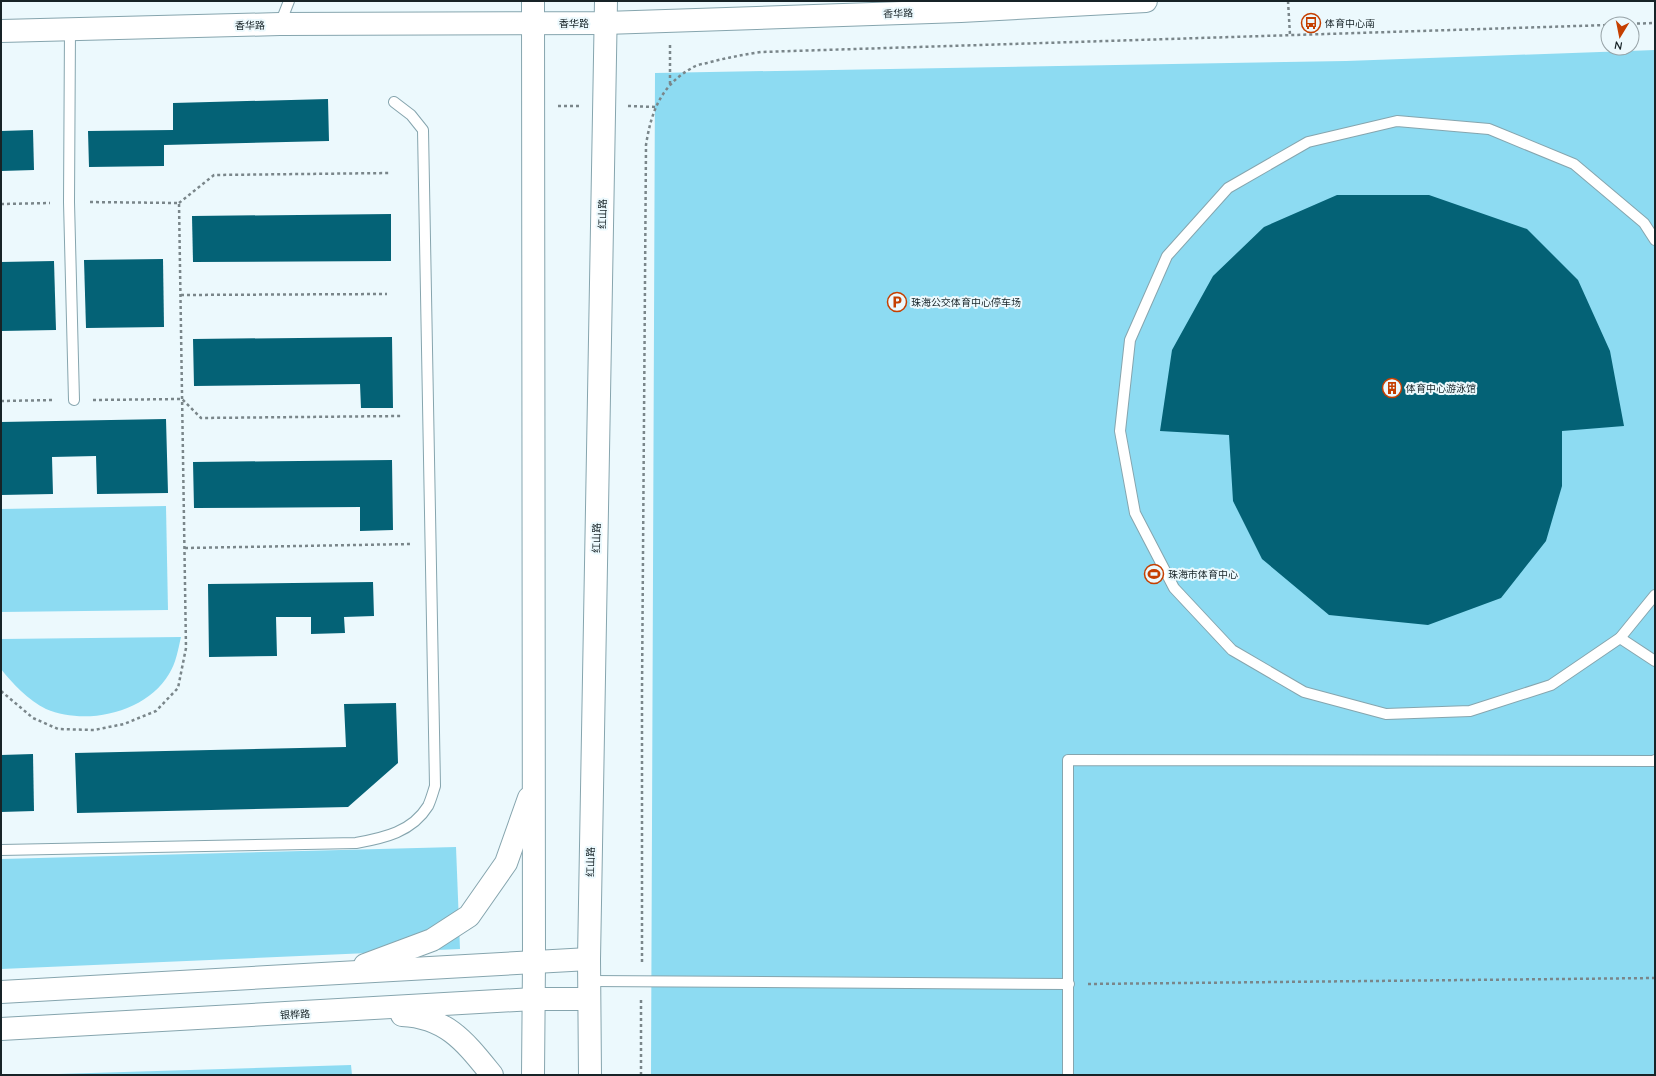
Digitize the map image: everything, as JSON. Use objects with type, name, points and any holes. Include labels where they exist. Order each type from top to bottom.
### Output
[{"type":"main road","points":[[533,1],[533,1075]]},
{"type":"main road","name":"红山路","points":[[590,1075],[589,959],[606,1]]},
{"type":"main road","name":"香华路","points":[[1,31],[280,24],[605,23],[961,11],[1146,1]]},
{"type":"main road","points":[[337,973],[380,960],[432,940],[469,916],[506,863],[534,783]]},
{"type":"main road","points":[[1,992],[589,959]]},
{"type":"main road","name":"银桦路","points":[[1,1029],[534,999],[589,990]]},
{"type":"main road","points":[[341,1011],[412,1015],[442,1025],[467,1043],[492,1075]]},
{"type":"lane","points":[[280,24],[289,1]]},
{"type":"lane","points":[[70,29],[69,202],[74,400]]},
{"type":"lane","points":[[1,850],[356,842],[383,838],[403,830],[416,820],[428,806],[435,786],[423,130],[412,114],[394,102]]},
{"type":"lane","points":[[1655,240],[1644,223],[1574,164],[1489,129],[1397,121],[1308,142],[1228,188],[1167,256],[1130,340],[1120,431],[1135,513],[1174,588],[1232,650],[1304,692],[1386,714],[1470,711],[1550,685],[1620,638],[1655,595]]},
{"type":"lane","points":[[1620,638],[1655,661]]},
{"type":"lane","points":[[1068,1075],[1068,760],[1655,760]]},
{"type":"lane","points":[[589,990],[642,982],[1069,984]]},
{"type":"path","points":[[1288,1],[1290,35]]},
{"type":"path","points":[[1640,24],[1655,23]]},
{"type":"path","points":[[641,1075],[646,146],[649,123],[660,98],[670,84],[693,67],[724,58],[761,52],[1600,25]]},
{"type":"path","points":[[1,204],[69,202],[179,203],[214,175],[391,173]]},
{"type":"path","points":[[1,691],[34,718],[58,729],[94,730],[124,724],[156,711],[178,688],[186,648],[179,203]]},
{"type":"path","points":[[181,295],[386,294]]},
{"type":"path","points":[[1,401],[182,399],[201,418],[401,416]]},
{"type":"path","points":[[185,548],[431,544]]},
{"type":"path","points":[[1069,984],[1655,978]]},
{"type":"shaded area","name":"珠海市体育中心","points":[[1655,50],[1655,1075],[651,1075],[655,73],[1346,61],[1600,52],[1600,56],[1640,56],[1640,51]]},
{"type":"shaded area","points":[[166,506],[168,610],[1,612],[1,509]]},
{"type":"shaded area","points":[[181,637],[173,665],[169,674],[159,687],[146,698],[131,707],[96,716],[62,714],[46,709],[21,691],[1,669],[1,639]]},
{"type":"shaded area","points":[[456,847],[460,949],[1,969],[1,859]]},
{"type":"shaded area","points":[[351,1065],[352,1075],[25,1075]]},
{"type":"building","points":[[328,99],[329,141],[164,145],[164,166],[89,167],[88,131],[173,130],[173,103]]},
{"type":"building","points":[[33,130],[34,170],[1,171],[1,131]]},
{"type":"building","name":"体育中心游泳馆","points":[[1337,195],[1429,195],[1527,229],[1578,280],[1610,351],[1624,426],[1562,431],[1562,486],[1546,541],[1501,598],[1428,625],[1329,615],[1262,559],[1233,501],[1229,435],[1160,431],[1172,350],[1213,276],[1264,227]]},
{"type":"building","points":[[391,214],[391,261],[193,262],[192,216]]},
{"type":"building","points":[[163,259],[164,327],[86,328],[84,260]]},
{"type":"building","points":[[54,261],[56,330],[1,331],[1,262]]},
{"type":"building","points":[[392,337],[393,408],[361,408],[360,384],[194,386],[193,339]]},
{"type":"building","points":[[166,419],[168,493],[97,494],[96,456],[52,457],[53,494],[1,495],[1,422]]},
{"type":"building","points":[[392,460],[393,530],[360,531],[360,507],[194,508],[193,462]]},
{"type":"building","points":[[373,582],[374,616],[344,617],[345,633],[311,634],[311,617],[276,617],[277,656],[209,657],[208,584]]},
{"type":"building","points":[[396,703],[398,763],[348,807],[77,813],[75,753],[346,747],[344,704]]},
{"type":"building","points":[[33,754],[34,811],[1,812],[1,755]]},
{"type":"place","name":"体育中心南","points":[[1311,23]]},
{"type":"place","name":"珠海公交体育中心停车场","points":[[897,302]]},
{"type":"place","name":"体育中心游泳馆","points":[[1392,388]]},
{"type":"place","name":"珠海市体育中心","points":[[1154,574]]}]
